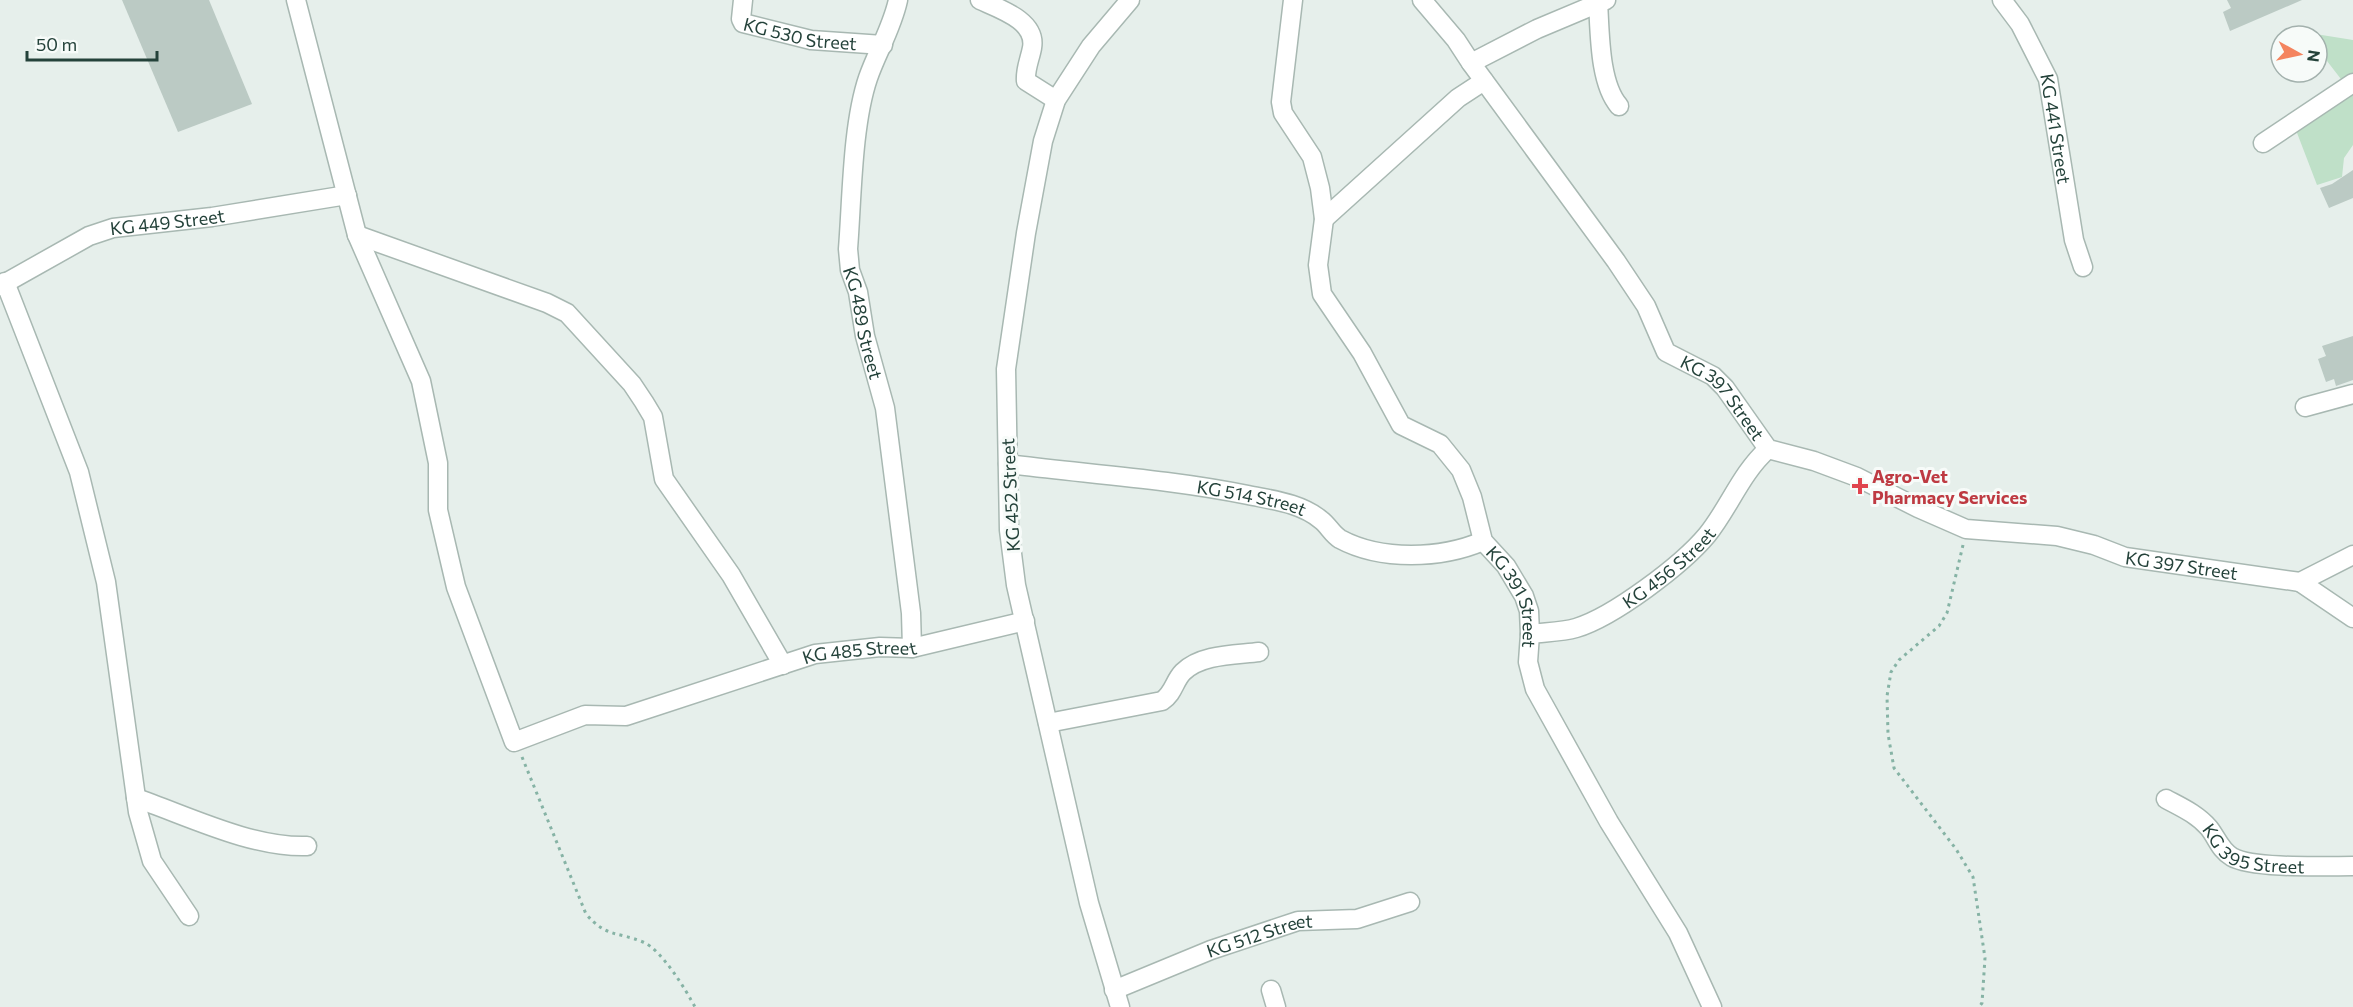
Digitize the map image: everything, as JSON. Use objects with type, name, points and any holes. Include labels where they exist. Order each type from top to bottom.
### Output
[{"type":"street","points":[[296,0],[357,235],[421,381],[438,463],[438,510],[453,576],[514,742]]},
{"type":"street","name":"KG 530 Street","points":[[743,0],[741,19],[743,23],[811,40],[883,45]]},
{"type":"street","name":"KG 489 Street","points":[[898,0],[883,45],[868,78],[860,115],[848,249],[850,270],[858,292],[865,336],[885,408],[911,613],[912,648]]},
{"type":"street","points":[[980,0],[1009,14],[1028,28],[1032,34],[1032,45],[1026,81],[1056,100]]},
{"type":"street","name":"KG 452 Street","points":[[1117,998],[1089,903],[1025,621],[1009,530],[1006,369],[1026,233],[1043,141],[1056,100],[1091,46],[1130,0]]},
{"type":"street","name":"KG 391 Street","points":[[1293,0],[1281,102],[1283,113],[1312,157],[1320,188],[1324,219],[1318,265],[1322,294],[1362,352],[1401,425],[1440,444],[1461,470],[1472,497],[1483,542],[1506,566],[1524,596],[1529,611],[1528,662],[1535,689],[1609,822],[1678,933],[1712,1007]]},
{"type":"street","name":"KG 397 Street","points":[[1422,0],[1456,39],[1471,63],[1616,261],[1646,306],[1666,352],[1713,376],[1725,387],[1768,449],[1814,461],[1857,477],[1966,529],[2057,536],[2094,545],[2125,557],[2300,582]]},
{"type":"street","name":"KG 441 Street","points":[[2002,0],[2020,24],[2048,79],[2074,240],[2084,267]]},
{"type":"street","points":[[1471,63],[1602,1],[1601,49],[1611,97],[1619,106]]},
{"type":"street","points":[[1324,219],[1458,98],[1484,81]]},
{"type":"street","points":[[2262,143],[2353,83]]},
{"type":"street","name":"KG 449 Street","points":[[2,284],[89,236],[113,228],[212,217],[347,195]]},
{"type":"street","points":[[357,235],[547,303],[567,313],[632,384],[644,402],[653,417],[664,479],[731,575],[783,665]]},
{"type":"street","points":[[2,284],[79,472],[106,582],[136,798],[152,861],[189,916]]},
{"type":"street","points":[[2305,407],[2353,394]]},
{"type":"street","name":"KG 456 Street","points":[[1530,634],[1575,628],[1600,618],[1677,566],[1706,536],[1748,471],[1768,449]]},
{"type":"street","name":"KG 514 Street","points":[[1008,464],[1224,490],[1283,502],[1309,512],[1340,538],[1366,548],[1394,554],[1430,554],[1483,542]]},
{"type":"street","points":[[2353,555],[2300,582],[2353,618]]},
{"type":"street","name":"KG 485 Street","points":[[514,742],[585,715],[626,716],[815,654],[880,647],[912,648],[1025,621]]},
{"type":"street","points":[[1048,723],[1162,701],[1171,695],[1180,674],[1191,664],[1204,659],[1259,652]]},
{"type":"street","points":[[136,798],[253,839],[273,844],[307,846]]},
{"type":"street","name":"KG 395 Street","points":[[2166,799],[2189,810],[2209,828],[2222,849],[2233,858],[2308,866],[2353,866]]},
{"type":"street","name":"KG 512 Street","points":[[1117,998],[1211,950],[1298,921],[1357,919],[1410,902]]},
{"type":"path","points":[[1966,529],[1947,613],[1939,626],[1899,660],[1891,672],[1887,696],[1894,768],[1951,841],[1973,878],[1985,958],[1982,1002],[1979,1007]]},
{"type":"path","points":[[514,742],[532,775],[586,914],[600,930],[646,942],[678,977],[695,1007]]},
{"type":"green space","points":[[2329,36],[2353,40],[2353,145],[2344,158],[2342,177],[2317,185],[2294,125],[2344,83],[2329,64]]},
{"type":"building","points":[[122,0],[209,0],[252,104],[178,132]]},
{"type":"building","points":[[2227,0],[2302,0],[2230,31],[2223,12],[2231,8]]},
{"type":"building","points":[[2353,170],[2353,198],[2329,208],[2320,188],[2332,184]]},
{"type":"building","points":[[2353,336],[2353,380],[2336,386],[2334,379],[2326,382],[2318,359],[2326,356],[2322,346]]},
{"type":"place","name":"Agro-Vet Pharmacy Services","points":[[1860,486]]}]
